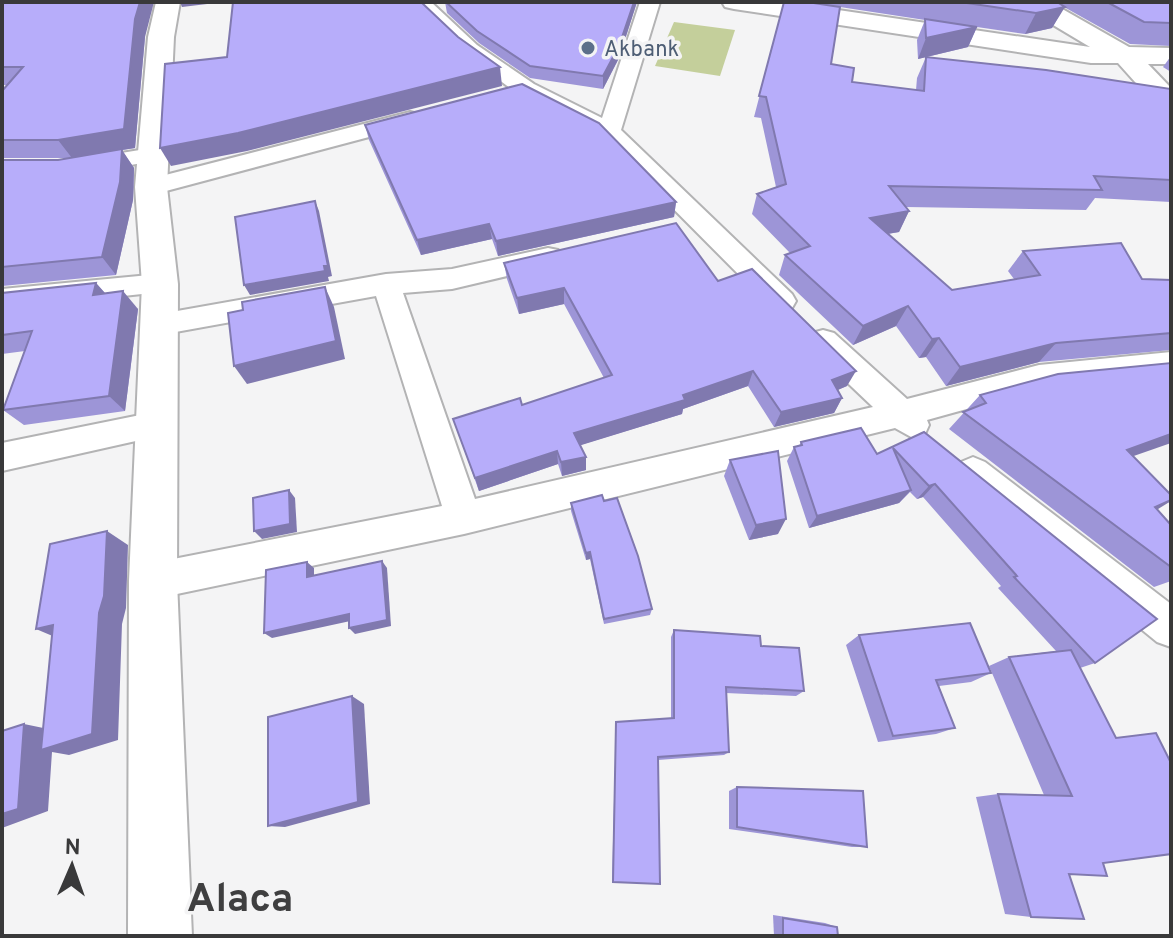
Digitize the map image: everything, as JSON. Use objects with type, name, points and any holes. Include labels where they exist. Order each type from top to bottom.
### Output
[{"type":"street","points":[[160,936],[153,581],[159,304],[152,171],[161,37],[168,2]]},
{"type":"street","points":[[420,2],[470,49],[526,89],[609,131],[900,414],[1171,628]]},
{"type":"street","points":[[609,131],[650,2]]},
{"type":"street","points":[[734,2],[1091,55],[1128,58],[1171,56]]},
{"type":"street","points":[[1032,2],[1128,58],[1171,105]]},
{"type":"street","points":[[496,97],[526,89]]},
{"type":"street","points":[[2,168],[152,171],[436,113]]},
{"type":"street","points":[[669,230],[701,223]]},
{"type":"street","points":[[2,299],[159,304],[452,279],[576,251]]},
{"type":"street","points":[[386,284],[464,518]]},
{"type":"street","points":[[153,581],[464,518],[900,414],[1039,377],[1171,364]]},
{"type":"street","points":[[2,457],[155,425]]},
{"type":"green space","points":[[674,22],[735,30],[720,76],[655,66]]},
{"type":"building","points":[[2,2],[140,2],[135,19],[124,129],[58,140],[2,140],[2,91],[23,67],[2,67]]},
{"type":"building","points":[[233,2],[421,2],[458,37],[500,67],[238,133],[160,148],[165,64],[227,57]]},
{"type":"building","points":[[446,2],[634,2],[619,46],[603,76],[530,66],[477,31]]},
{"type":"building","points":[[784,2],[840,7],[831,64],[854,68],[852,82],[924,91],[926,57],[1046,70],[1171,89],[1171,180],[1094,176],[1102,190],[889,186],[909,211],[870,218],[952,290],[1040,275],[1023,251],[1121,243],[1142,279],[1171,280],[1171,333],[1056,343],[960,367],[939,338],[932,339],[908,306],[863,326],[785,255],[810,246],[757,194],[786,184],[766,97],[759,96]]},
{"type":"building","points":[[960,2],[1057,2],[1065,7],[1036,13]]},
{"type":"building","points":[[1107,2],[1171,2],[1171,23],[1144,22]]},
{"type":"building","points":[[925,19],[977,27],[926,38]]},
{"type":"building","points":[[522,84],[599,123],[676,202],[496,241],[489,224],[417,240],[365,125]]},
{"type":"building","points":[[122,149],[120,182],[102,257],[2,267],[2,160],[58,160]]},
{"type":"building","points":[[315,201],[328,266],[324,266],[325,271],[244,285],[235,217]]},
{"type":"building","points":[[676,223],[718,281],[752,269],[856,371],[832,380],[842,398],[781,412],[753,371],[683,395],[685,400],[574,433],[586,457],[561,462],[557,451],[475,478],[453,419],[520,398],[522,405],[612,375],[564,288],[517,298],[504,263]]},
{"type":"building","points":[[96,283],[93,295],[123,291],[109,396],[3,410],[32,331],[2,335],[2,293]]},
{"type":"building","points":[[325,287],[336,341],[234,366],[228,313],[243,310],[242,302]]},
{"type":"building","points":[[1171,363],[1171,434],[1127,450],[1171,495],[1171,500],[1155,507],[1171,525],[1171,567],[963,412],[986,403],[980,395],[1058,374]]},
{"type":"building","points":[[861,428],[877,454],[924,432],[1157,619],[1095,663],[1014,577],[1017,576],[935,484],[929,486],[893,448],[911,490],[817,516],[794,447],[802,445],[801,442]]},
{"type":"building","points":[[778,451],[786,519],[756,525],[730,460]]},
{"type":"building","points":[[289,490],[290,524],[254,531],[253,498]]},
{"type":"building","points":[[602,495],[604,501],[617,498],[638,556],[652,609],[604,619],[590,552],[586,553],[571,503]]},
{"type":"building","points":[[107,531],[92,734],[41,750],[53,625],[36,629],[50,544]]},
{"type":"building","points":[[382,561],[387,620],[349,628],[349,614],[264,633],[266,570],[307,562],[307,577]]},
{"type":"building","points":[[970,623],[991,673],[936,680],[955,728],[893,736],[859,635]]},
{"type":"building","points":[[674,630],[760,636],[761,646],[799,648],[804,691],[726,687],[729,752],[658,757],[660,884],[613,882],[616,722],[674,718]]},
{"type":"building","points":[[1071,650],[1116,738],[1156,733],[1171,763],[1171,854],[1103,863],[1107,876],[1069,874],[1084,919],[1031,917],[998,794],[1072,796],[1009,657]]},
{"type":"building","points":[[352,696],[358,802],[268,826],[268,717]]},
{"type":"building","points":[[24,724],[18,809],[2,814],[2,731]]},
{"type":"building","points":[[737,787],[863,791],[867,847],[737,827]]},
{"type":"building","points":[[783,918],[837,927],[838,936],[783,936]]},
{"type":"place","name":"Akbank","points":[[588,48]]},
{"type":"district","name":"Alaca","points":[[240,897]]}]
